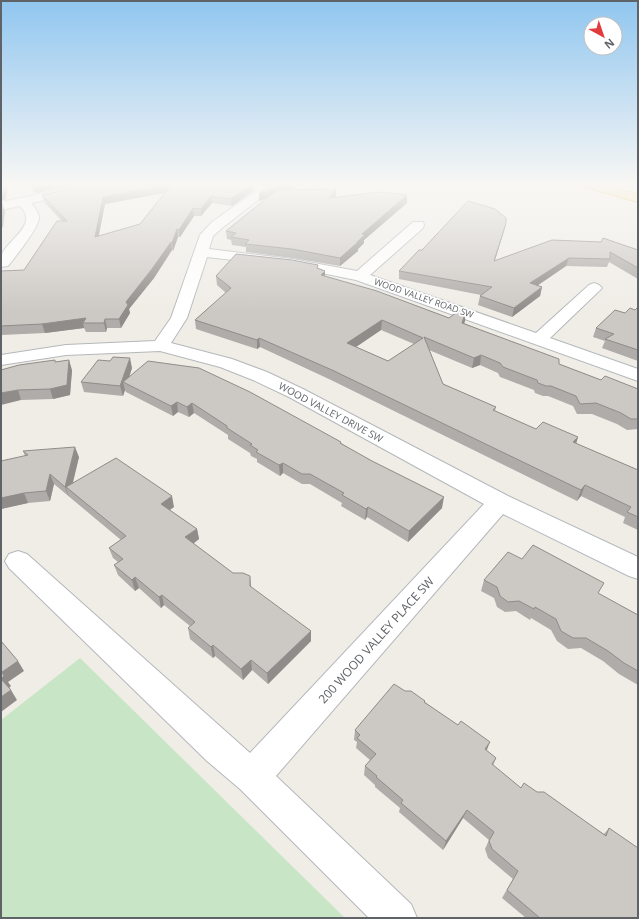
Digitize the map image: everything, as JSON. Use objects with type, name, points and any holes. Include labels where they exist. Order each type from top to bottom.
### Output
[{"type":"street","points":[[3,263],[30,226]]},
{"type":"street","points":[[160,346],[179,318],[207,235],[215,226]]},
{"type":"street","points":[[360,276],[417,226]]},
{"type":"street","name":"WOOD VALLEY ROAD SW","points":[[202,252],[292,264],[360,276],[638,375]]},
{"type":"street","points":[[539,339],[594,288]]},
{"type":"street","name":"WOOD VALLEY DRIVE SW","points":[[1,360],[66,350],[160,346],[219,361],[260,376],[296,393],[500,502],[638,569]]},
{"type":"street","name":"200 WOOD VALLEY PLACE SW","points":[[252,777],[500,502]]},
{"type":"street","points":[[18,561],[219,749],[252,777],[397,918]]},
{"type":"green space","points":[[80,658],[345,918],[1,918],[1,720]]},
{"type":"building","points":[[54,226],[97,226],[95,237],[133,226],[182,226],[179,230],[177,229],[172,243],[171,242],[126,302],[128,305],[119,319],[105,319],[104,323],[83,323],[86,318],[42,324],[1,326],[1,271],[24,270]]},
{"type":"building","points":[[232,226],[371,226],[362,234],[365,235],[340,258],[292,249],[245,244],[249,240],[231,237],[236,233],[226,231]]},
{"type":"building","points":[[445,226],[505,226],[494,261],[552,240],[601,242],[603,238],[638,250],[638,268],[610,252],[610,259],[569,258],[530,283],[542,287],[514,308],[480,296],[492,287],[399,271],[419,250],[422,250]]},
{"type":"building","points":[[236,254],[292,260],[318,265],[317,268],[325,271],[321,275],[377,291],[449,318],[461,309],[466,311],[462,323],[559,359],[559,364],[601,380],[605,376],[638,389],[638,419],[631,419],[621,413],[596,403],[580,404],[576,396],[551,386],[538,383],[537,380],[503,367],[500,363],[481,355],[474,358],[424,337],[443,384],[496,407],[493,410],[536,429],[543,422],[578,437],[573,442],[638,470],[638,517],[627,512],[631,507],[585,485],[581,490],[332,370],[259,338],[257,340],[195,320],[231,288],[216,276]],"holes":[[[382,320],[423,338],[388,361],[347,343]]]},
{"type":"building","points":[[638,307],[638,350],[605,339],[614,334],[596,328],[615,310],[625,313],[630,308],[635,310]]},
{"type":"building","points":[[113,357],[130,358],[120,386],[81,382],[98,360],[110,361]]},
{"type":"building","points":[[55,360],[55,362],[69,360],[67,385],[50,389],[18,390],[1,393],[1,370],[19,365]]},
{"type":"building","points":[[148,361],[199,368],[250,392],[341,442],[340,443],[372,461],[444,497],[409,531],[368,507],[366,509],[342,495],[344,493],[310,474],[302,474],[283,463],[279,465],[256,452],[258,450],[250,445],[252,444],[192,403],[187,407],[177,402],[171,406],[123,382]]},
{"type":"building","points":[[75,447],[65,487],[50,474],[46,491],[24,493],[1,498],[1,461],[28,455],[23,451]]},
{"type":"building","points":[[116,458],[172,496],[161,504],[197,529],[185,537],[233,573],[243,573],[250,576],[250,586],[311,631],[267,673],[251,660],[241,669],[213,645],[211,647],[188,628],[195,622],[162,595],[159,597],[135,577],[132,580],[114,565],[123,559],[109,548],[126,536],[66,487]]},
{"type":"building","points":[[533,545],[604,583],[598,593],[638,615],[638,671],[586,638],[573,638],[561,631],[556,619],[535,607],[534,609],[519,601],[508,602],[500,596],[497,587],[484,580],[508,552],[522,559]]},
{"type":"building","points":[[1,641],[18,661],[2,672],[4,676],[1,679]]},
{"type":"building","points":[[1,679],[11,690],[1,697]]},
{"type":"building","points":[[394,684],[405,691],[411,691],[425,701],[424,702],[458,725],[461,721],[490,742],[485,749],[496,758],[492,764],[521,788],[524,783],[537,792],[544,792],[606,836],[609,828],[638,848],[638,918],[540,918],[507,890],[518,871],[492,849],[489,841],[494,832],[467,810],[446,841],[401,803],[403,800],[365,766],[376,754],[357,738],[360,735],[355,730]]}]
